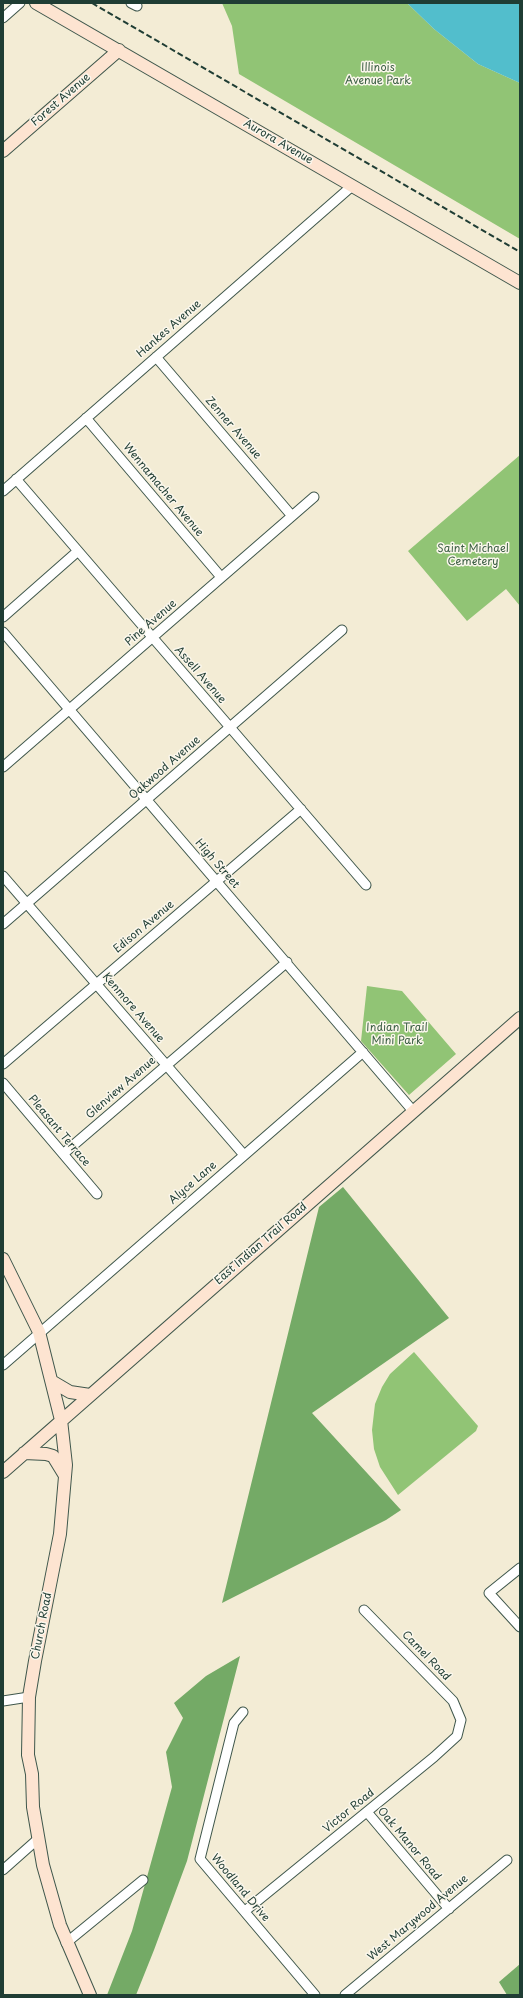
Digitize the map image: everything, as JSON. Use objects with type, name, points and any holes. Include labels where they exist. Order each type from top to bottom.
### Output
[{"type":"main road","name":"Aurora Avenue","points":[[36,3],[520,283]]},
{"type":"main road","name":"Forest Avenue","points":[[3,151],[119,50]]},
{"type":"main road","name":"East Indian Trail Road","points":[[3,1472],[413,1110],[520,1018]]},
{"type":"main road","name":"Church Road","points":[[3,1259],[39,1332],[53,1382],[61,1420],[65,1475],[60,1534],[34,1661],[29,1697],[28,1755],[42,1865],[54,1909],[66,1943],[90,1995]]},
{"type":"main road","points":[[53,1382],[68,1392],[90,1395]]},
{"type":"main road","points":[[24,1453],[46,1454],[53,1456],[65,1475]]},
{"type":"street","points":[[3,18],[20,3]]},
{"type":"street","name":"Hankes Avenue","points":[[3,491],[352,186]]},
{"type":"street","name":"Zenner Avenue","points":[[156,357],[292,516]]},
{"type":"street","name":"Wennamacher Avenue","points":[[86,418],[221,577]]},
{"type":"street","name":"Assell Avenue","points":[[16,479],[366,885]]},
{"type":"street","name":"Pine Avenue","points":[[3,767],[314,497]]},
{"type":"street","points":[[3,617],[78,551]]},
{"type":"street","name":"Oakwood Avenue","points":[[3,924],[342,630]]},
{"type":"street","name":"High Street","points":[[3,632],[68,710],[413,1110]]},
{"type":"street","name":"Edison Avenue","points":[[3,1064],[301,808]]},
{"type":"street","name":"Kenmore Avenue","points":[[3,876],[244,1155]]},
{"type":"street","name":"Glenview Avenue","points":[[63,1154],[286,962]]},
{"type":"street","name":"Alyce Lane","points":[[3,1365],[39,1332],[363,1052]]},
{"type":"street","name":"Pleasant Terrace","points":[[3,1084],[96,1194]]},
{"type":"street","points":[[520,1568],[489,1593],[520,1627]]},
{"type":"street","name":"Camel Road","points":[[364,1610],[453,1701],[458,1711],[460,1724]]},
{"type":"street","points":[[3,1701],[29,1697]]},
{"type":"street","name":"Woodland Drive","points":[[243,1712],[234,1723],[200,1858],[315,1995]]},
{"type":"street","name":"Victor Road","points":[[245,1911],[450,1744],[457,1736],[460,1724]]},
{"type":"street","name":"Oak Manor Road","points":[[367,1812],[449,1909]]},
{"type":"street","points":[[3,1870],[39,1838]]},
{"type":"street","name":"West Marywood Avenue","points":[[344,1995],[507,1860]]},
{"type":"street","points":[[66,1943],[143,1880]]},
{"type":"green space","name":"Illinois Avenue Park","points":[[222,3],[407,3],[434,29],[478,64],[520,83],[520,239],[239,74],[232,26]]},
{"type":"green space","name":"Saint Michael Cemetery","points":[[520,455],[520,606],[506,589],[467,621],[408,551]]},
{"type":"green space","name":"Indian Trail Mini Park","points":[[367,986],[402,991],[456,1054],[409,1095],[361,1041]]},
{"type":"green space","points":[[343,1187],[449,1318],[312,1413],[401,1510],[386,1520],[222,1603],[319,1207]]},
{"type":"green space","points":[[414,1352],[478,1426],[476,1431],[398,1495],[380,1467],[374,1449],[372,1430],[375,1404],[382,1387],[390,1374]]},
{"type":"green space","points":[[240,1656],[187,1861],[154,1950],[136,1995],[107,1995],[132,1931],[172,1787],[166,1752],[183,1718],[174,1703],[206,1676]]},
{"type":"green space","points":[[520,1964],[520,1995],[507,1995],[499,1982]]},
{"type":"water","points":[[407,3],[520,3],[520,83],[478,64],[434,29]]},
{"type":"railway","points":[[92,3],[520,252]]}]
